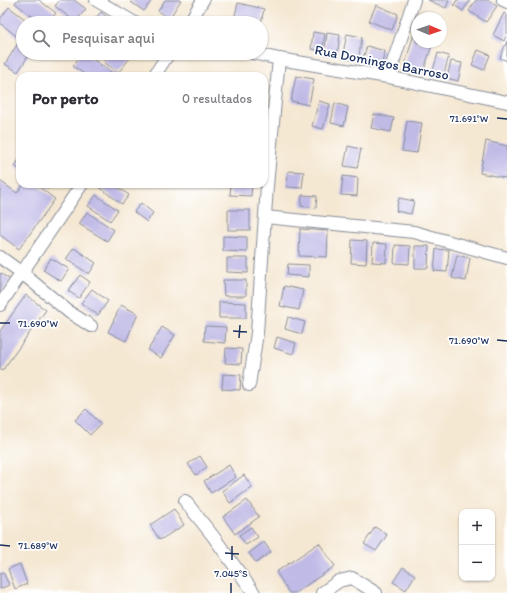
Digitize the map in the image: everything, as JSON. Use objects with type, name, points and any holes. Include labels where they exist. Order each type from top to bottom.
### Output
[{"type":"street","points":[[96,0],[123,16]]},
{"type":"street","points":[[193,16],[203,0]]},
{"type":"street","points":[[388,77],[414,0]]},
{"type":"street","points":[[503,0],[507,2]]},
{"type":"street","name":"Rua Domingos Barroso","points":[[268,57],[388,77],[507,102]]},
{"type":"street","points":[[268,183],[279,59]]},
{"type":"street","points":[[157,72],[164,60]]},
{"type":"street","points":[[0,305],[79,188]]},
{"type":"street","points":[[249,385],[257,332],[268,188]]},
{"type":"street","points":[[265,217],[414,232],[507,258]]},
{"type":"street","points":[[0,257],[22,273],[69,312],[90,326]]},
{"type":"street","points":[[185,501],[213,536],[254,593]]},
{"type":"street","points":[[322,593],[339,581],[352,578],[376,593]]},
{"type":"building","points":[[17,0],[39,0],[56,13],[54,16],[32,16],[15,3]]},
{"type":"building","points":[[60,0],[74,0],[86,9],[80,16],[68,16],[55,6]]},
{"type":"building","points":[[132,0],[152,0],[144,11],[131,2]]},
{"type":"building","points":[[165,0],[181,0],[171,16],[165,16],[158,11]]},
{"type":"building","points":[[428,0],[449,0],[446,8]]},
{"type":"building","points":[[457,0],[470,0],[463,11],[454,5]]},
{"type":"building","points":[[476,0],[488,0],[497,6],[486,22],[469,11]]},
{"type":"building","points":[[238,3],[264,9],[262,16],[235,16]]},
{"type":"building","points":[[376,5],[398,14],[392,30],[369,21]]},
{"type":"building","points":[[9,7],[21,16],[16,16],[16,36],[0,23],[0,19]]},
{"type":"building","points":[[101,12],[106,16],[97,16]]},
{"type":"building","points":[[504,13],[507,15],[507,34],[504,41],[493,35]]},
{"type":"building","points":[[313,32],[325,34],[322,51],[311,49]]},
{"type":"building","points":[[327,33],[340,35],[337,56],[324,54]]},
{"type":"building","points":[[347,34],[362,37],[358,61],[342,58]]},
{"type":"building","points":[[507,41],[507,61],[500,58]]},
{"type":"building","points":[[411,44],[411,48],[431,48],[423,73],[404,67]]},
{"type":"building","points":[[16,46],[16,60],[26,60],[18,72],[5,64]]},
{"type":"building","points":[[367,46],[385,51],[382,63],[363,58]]},
{"type":"building","points":[[478,50],[490,55],[484,70],[472,65]]},
{"type":"building","points":[[438,53],[449,56],[443,77],[432,74]]},
{"type":"building","points":[[77,60],[94,60],[111,72],[81,72],[73,66]]},
{"type":"building","points":[[105,60],[128,60],[119,72],[104,62]]},
{"type":"building","points":[[451,61],[462,63],[458,81],[447,78]]},
{"type":"building","points":[[296,76],[314,79],[309,105],[291,101]]},
{"type":"building","points":[[319,101],[330,104],[323,129],[312,126]]},
{"type":"building","points":[[335,103],[348,107],[344,126],[331,123]]},
{"type":"building","points":[[374,114],[394,118],[391,132],[371,128]]},
{"type":"building","points":[[407,121],[422,123],[417,153],[402,151]]},
{"type":"building","points":[[486,141],[507,146],[507,169],[505,178],[480,173]]},
{"type":"building","points":[[348,146],[361,149],[357,168],[344,166]]},
{"type":"building","points":[[288,171],[304,172],[302,188],[287,187]]},
{"type":"building","points":[[343,176],[358,178],[357,196],[341,195]]},
{"type":"building","points":[[0,181],[17,193],[21,188],[40,188],[55,199],[19,249],[0,235]]},
{"type":"building","points":[[100,188],[119,188],[129,195],[122,204]]},
{"type":"building","points":[[231,188],[252,188],[251,196],[230,195]]},
{"type":"building","points":[[96,195],[118,210],[110,221],[88,206]]},
{"type":"building","points":[[302,195],[317,196],[316,208],[301,206]]},
{"type":"building","points":[[399,198],[414,201],[411,214],[396,211]]},
{"type":"building","points":[[141,203],[153,213],[147,222],[134,212]]},
{"type":"building","points":[[228,210],[250,210],[250,230],[228,230]]},
{"type":"building","points":[[87,212],[114,230],[107,241],[79,224]]},
{"type":"building","points":[[300,229],[328,231],[327,257],[299,256]]},
{"type":"building","points":[[223,236],[247,237],[247,252],[223,251]]},
{"type":"building","points":[[352,240],[367,241],[366,264],[351,263]]},
{"type":"building","points":[[373,243],[387,244],[386,263],[372,262]]},
{"type":"building","points":[[395,245],[410,246],[409,264],[394,263]]},
{"type":"building","points":[[415,246],[429,246],[428,268],[415,268]]},
{"type":"building","points":[[74,248],[96,263],[89,274],[66,259]]},
{"type":"building","points":[[436,249],[449,250],[447,272],[434,271]]},
{"type":"building","points":[[457,255],[470,258],[466,281],[452,278]]},
{"type":"building","points":[[51,258],[69,269],[61,281],[43,270]]},
{"type":"building","points":[[227,258],[248,258],[248,273],[227,272]]},
{"type":"building","points":[[288,264],[309,265],[309,277],[287,275]]},
{"type":"building","points":[[0,273],[11,280],[0,296]]},
{"type":"building","points":[[80,275],[90,282],[79,298],[68,291]]},
{"type":"building","points":[[223,280],[246,280],[246,296],[224,296]]},
{"type":"building","points":[[284,286],[303,290],[299,310],[280,306]]},
{"type":"building","points":[[92,289],[108,301],[98,315],[81,303]]},
{"type":"building","points":[[26,295],[46,310],[2,371],[0,369],[0,331]]},
{"type":"building","points":[[219,302],[246,303],[246,318],[219,318]]},
{"type":"building","points":[[121,305],[138,314],[126,341],[108,332]]},
{"type":"building","points":[[288,317],[305,322],[302,334],[285,329]]},
{"type":"building","points":[[205,326],[226,327],[225,343],[204,341]]},
{"type":"building","points":[[162,327],[175,335],[161,358],[148,350]]},
{"type":"building","points":[[277,337],[296,343],[293,354],[274,348]]},
{"type":"building","points":[[226,348],[242,349],[241,364],[225,363]]},
{"type":"building","points":[[223,374],[241,375],[240,390],[222,389]]},
{"type":"building","points":[[86,409],[101,424],[90,435],[75,420]]},
{"type":"building","points":[[200,456],[207,467],[196,475],[188,464]]},
{"type":"building","points":[[229,465],[236,477],[211,493],[204,481]]},
{"type":"building","points":[[244,475],[252,487],[230,503],[222,491]]},
{"type":"building","points":[[247,500],[259,517],[235,534],[223,517]]},
{"type":"building","points":[[174,509],[184,525],[160,540],[150,525]]},
{"type":"building","points":[[251,527],[258,537],[246,545],[239,535]]},
{"type":"building","points":[[375,527],[387,535],[376,551],[364,544]]},
{"type":"building","points":[[264,542],[271,552],[256,563],[249,553]]},
{"type":"building","points":[[319,543],[335,566],[295,593],[289,593],[276,572]]},
{"type":"building","points":[[20,564],[27,584],[15,589],[8,569]]},
{"type":"building","points":[[403,567],[415,575],[406,590],[393,582]]},
{"type":"building","points":[[3,572],[9,585],[0,589],[0,574]]}]
